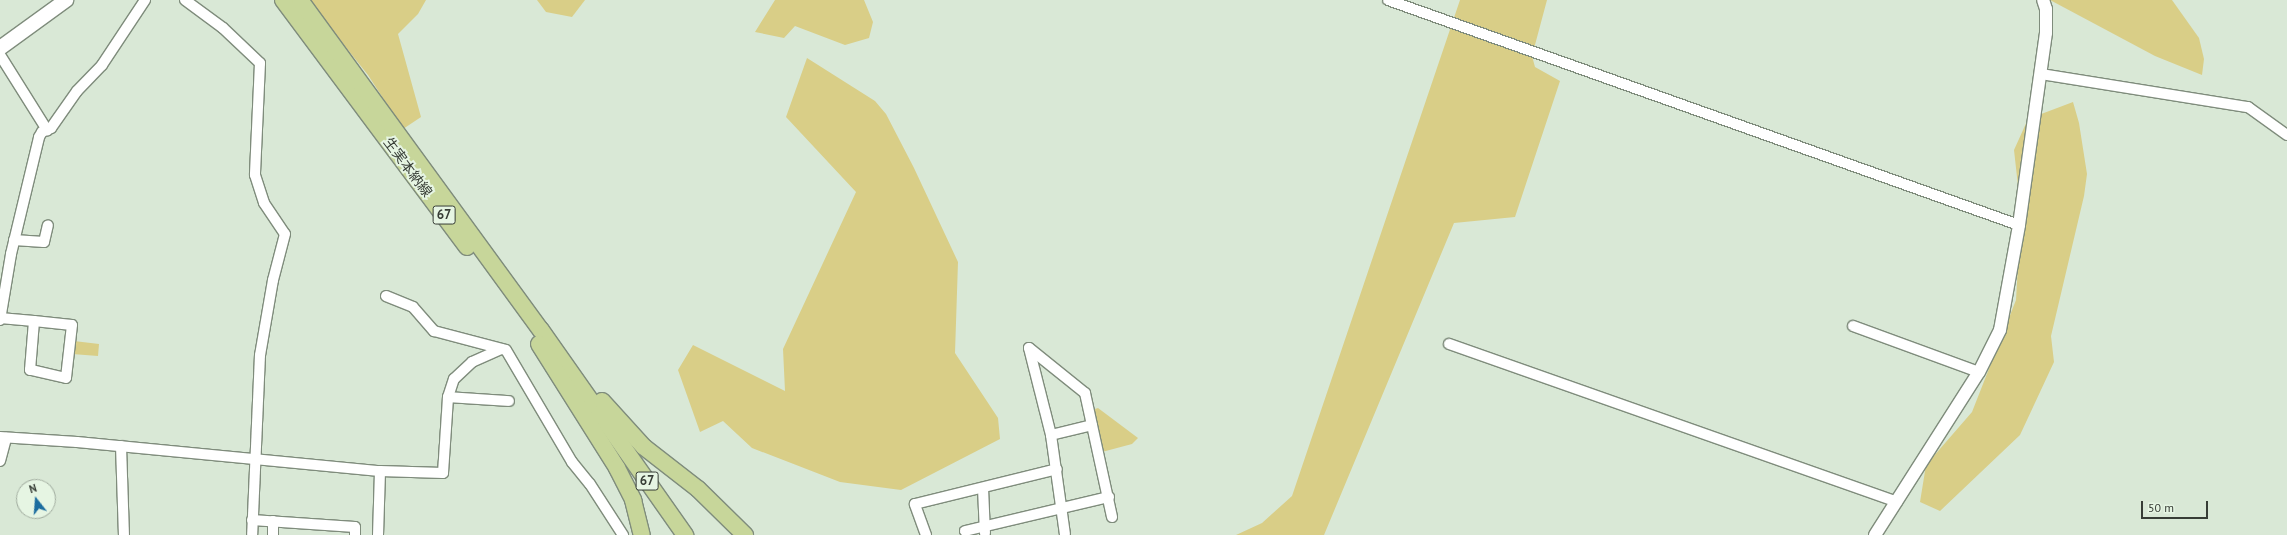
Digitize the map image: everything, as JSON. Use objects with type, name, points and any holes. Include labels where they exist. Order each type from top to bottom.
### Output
[{"type":"main road","points":[[0,48],[66,0]]},
{"type":"main road","name":"生実本納線","points":[[283,0],[538,333]]},
{"type":"main road","name":"生実本納線","points":[[300,0],[538,333],[685,535]]},
{"type":"main road","name":"67","points":[[538,333],[617,468],[633,500],[642,535]]},
{"type":"main road","name":"67","points":[[538,333],[631,435],[698,489],[745,535]]},
{"type":"street","points":[[34,321],[30,370],[66,378],[72,325],[34,321],[0,319],[2,292],[39,137],[51,128],[77,91],[102,65],[145,0]]},
{"type":"street","points":[[185,0],[223,28],[260,63],[255,175],[264,203],[285,234],[264,324],[254,460],[252,535]]},
{"type":"street","points":[[1388,0],[2020,225]]},
{"type":"street","points":[[1875,535],[1979,372],[2000,330],[2004,317],[2020,225],[2041,74],[2046,33],[2046,9],[2042,0]]},
{"type":"street","points":[[0,55],[47,130]]},
{"type":"street","points":[[2041,74],[2248,107],[2287,135]]},
{"type":"street","points":[[14,240],[44,242],[48,225]]},
{"type":"street","points":[[386,296],[413,303],[434,331],[506,350],[572,462],[590,484],[623,535]]},
{"type":"street","points":[[1853,326],[1979,372]]},
{"type":"street","points":[[1449,344],[1897,502]]},
{"type":"street","points":[[1065,534],[1052,435],[1029,348],[1085,393],[1109,497],[1112,517]]},
{"type":"street","points":[[0,461],[3,437],[121,446],[380,471],[443,473],[448,397],[454,379],[472,362],[501,349]]},
{"type":"street","points":[[448,397],[509,401]]},
{"type":"street","points":[[1052,435],[1092,425]]},
{"type":"street","points":[[121,446],[124,535]]},
{"type":"street","points":[[926,535],[916,504],[1057,469]]},
{"type":"street","points":[[378,535],[380,471]]},
{"type":"street","points":[[983,488],[985,532]]},
{"type":"street","points":[[965,531],[985,532],[1062,509],[1109,497]]},
{"type":"street","points":[[252,520],[355,527],[355,535]]},
{"type":"street","points":[[272,535],[273,521]]},
{"type":"shaded area","points":[[308,0],[426,0],[418,14],[398,34],[421,117],[403,129],[368,75]]},
{"type":"shaded area","points":[[537,0],[585,0],[572,17],[546,12]]},
{"type":"shaded area","points":[[775,0],[864,0],[873,22],[869,38],[845,45],[795,26],[784,38],[755,32]]},
{"type":"shaded area","points":[[1460,0],[1547,0],[1532,56],[1535,67],[1560,81],[1515,217],[1454,223],[1324,535],[1236,535],[1262,523],[1292,496]]},
{"type":"shaded area","points":[[2050,0],[2172,0],[2199,38],[2204,59],[2202,75],[2155,56]]},
{"type":"shaded area","points":[[807,58],[875,101],[886,114],[914,168],[958,262],[955,353],[998,418],[1000,439],[901,490],[840,482],[752,448],[723,421],[700,432],[678,370],[693,345],[785,391],[783,349],[856,192],[786,117]]},
{"type":"shaded area","points":[[2073,102],[2079,123],[2087,174],[2084,196],[2051,336],[2054,362],[2020,435],[1940,511],[1920,502],[1926,465],[1972,412],[2016,300],[2021,213],[2014,150],[2028,119]]},
{"type":"shaded area","points":[[74,341],[99,344],[98,356],[72,354]]},
{"type":"shaded area","points":[[1098,408],[1138,438],[1132,444],[1102,452],[1092,410]]}]
